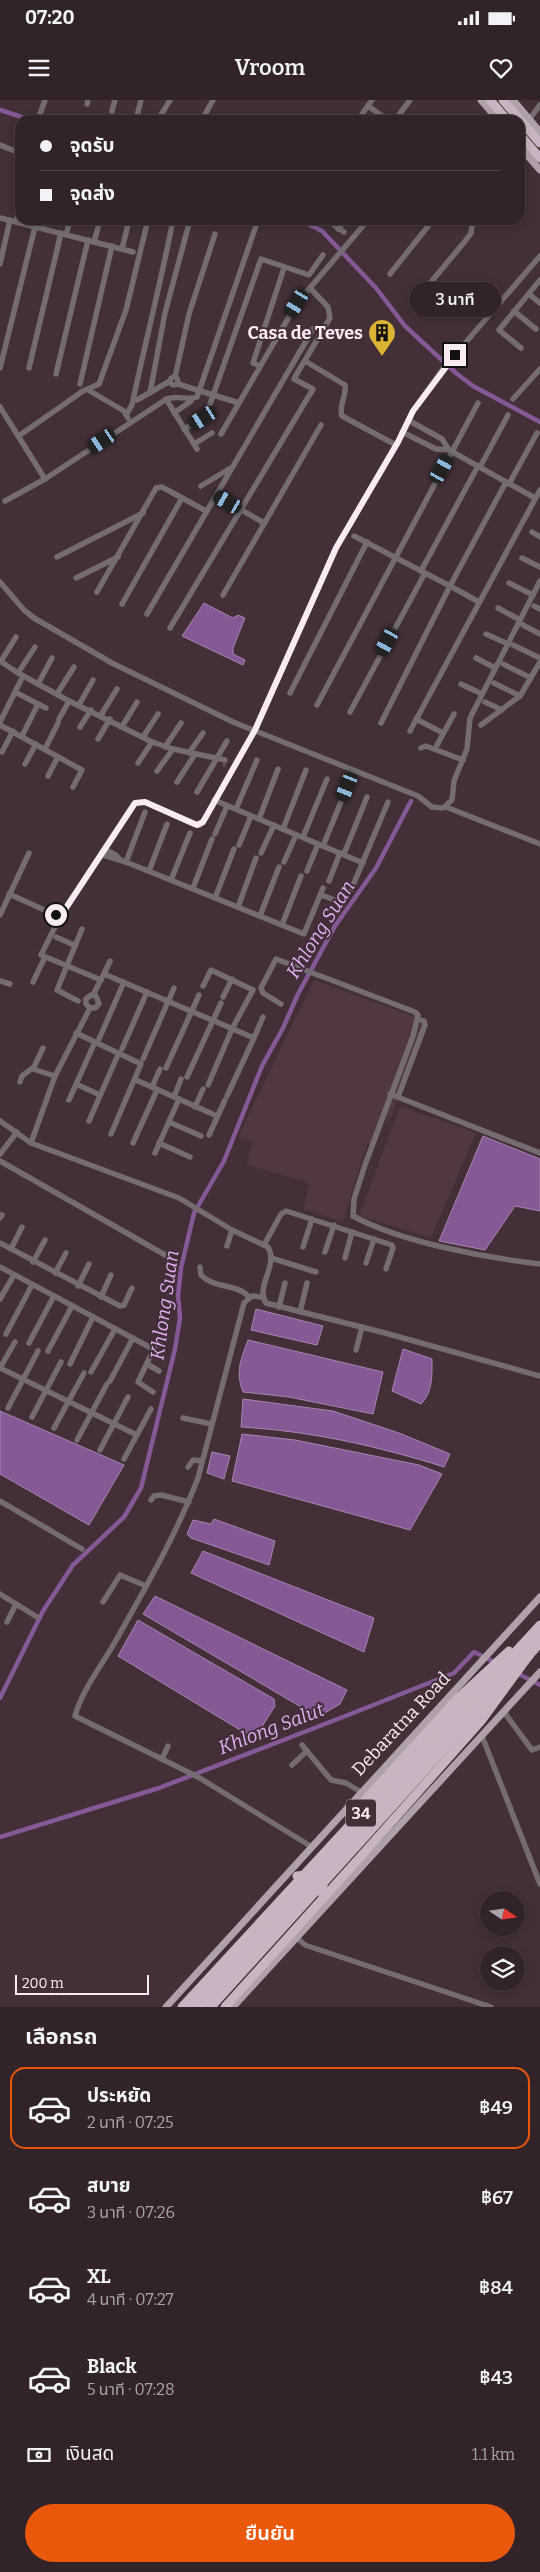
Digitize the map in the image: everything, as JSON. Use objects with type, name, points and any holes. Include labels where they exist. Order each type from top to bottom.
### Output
[{"type":"highway","points":[[490,100],[503,115]]},
{"type":"highway","points":[[503,100],[516,115]]},
{"type":"highway","points":[[525,126],[540,143]]},
{"type":"highway","points":[[525,139],[540,158]]},
{"type":"highway","name":"Debaratna Road","points":[[182,2007],[540,1620]]},
{"type":"highway","points":[[176,2007],[457,1699],[540,1624]]},
{"type":"highway","points":[[189,2007],[540,1624]]},
{"type":"highway","points":[[225,2007],[481,1721],[540,1640]]},
{"type":"highway","points":[[200,2007],[540,1640]]},
{"type":"highway","name":"34","points":[[211,2007],[540,1640]]},
{"type":"highway","points":[[296,1876],[314,1874],[323,1882],[323,1899]]},
{"type":"main road","points":[[482,100],[494,115]]},
{"type":"main road","points":[[513,100],[540,132]]},
{"type":"main road","points":[[525,152],[540,170]]},
{"type":"main road","name":"Debaratna Road","points":[[166,2007],[540,1597]]},
{"type":"main road","name":"34","points":[[234,2007],[540,1672]]},
{"type":"street","points":[[40,114],[44,100]]},
{"type":"street","points":[[112,111],[115,100]]},
{"type":"street","points":[[137,115],[141,100]]},
{"type":"street","points":[[161,115],[170,100]]},
{"type":"street","points":[[205,115],[214,100]]},
{"type":"street","points":[[362,115],[372,100]]},
{"type":"street","points":[[399,115],[410,100]]},
{"type":"street","points":[[525,125],[540,105]]},
{"type":"street","points":[[368,106],[381,115]]},
{"type":"street","points":[[0,145],[15,151]]},
{"type":"street","points":[[0,264],[15,217]]},
{"type":"street","points":[[0,218],[13,221]]},
{"type":"street","points":[[29,225],[133,252]]},
{"type":"street","points":[[29,368],[68,225]]},
{"type":"street","points":[[56,374],[91,241],[98,225]]},
{"type":"street","points":[[122,249],[128,225]]},
{"type":"street","points":[[20,435],[83,391],[99,384],[126,310],[147,225]]},
{"type":"street","points":[[126,415],[132,405],[148,327],[173,225]]},
{"type":"street","points":[[150,393],[165,313],[189,225]]},
{"type":"street","points":[[5,501],[46,479],[166,399],[178,396],[192,399],[198,397],[256,225]]},
{"type":"street","points":[[334,225],[341,230],[343,225]]},
{"type":"street","points":[[221,434],[297,303],[364,225]]},
{"type":"street","points":[[390,274],[429,225]]},
{"type":"street","points":[[412,305],[466,240],[472,225]]},
{"type":"street","points":[[0,368],[37,227]]},
{"type":"street","points":[[172,379],[189,314],[215,234]]},
{"type":"street","points":[[80,384],[112,246]]},
{"type":"street","points":[[210,404],[261,259],[309,275],[323,255]]},
{"type":"street","points":[[254,1038],[124,982],[66,966],[41,955],[42,950],[60,917],[138,801],[197,825],[203,822],[228,764],[255,730],[336,548],[396,445],[408,420],[442,370],[540,256]]},
{"type":"street","points":[[260,366],[253,362],[284,268]]},
{"type":"street","points":[[520,348],[499,330],[540,280]]},
{"type":"street","points":[[170,628],[312,389],[294,379],[330,318],[328,306],[310,288]]},
{"type":"street","points":[[529,294],[540,303]]},
{"type":"street","points":[[514,311],[536,329]]},
{"type":"street","points":[[148,614],[313,329]]},
{"type":"street","points":[[305,361],[345,385],[346,393],[340,409],[346,419],[396,445]]},
{"type":"street","points":[[514,399],[540,368]]},
{"type":"street","points":[[137,400],[172,379],[178,380],[178,384],[239,403]]},
{"type":"street","points":[[90,391],[124,411],[130,422]]},
{"type":"street","points":[[166,399],[195,447],[212,433]]},
{"type":"street","points":[[174,413],[191,401]]},
{"type":"street","points":[[317,704],[450,451],[478,403]]},
{"type":"street","points":[[0,407],[20,435],[46,479]]},
{"type":"street","points":[[350,712],[508,415]]},
{"type":"street","points":[[184,430],[203,418]]},
{"type":"street","points":[[408,420],[442,439],[450,451]]},
{"type":"street","points":[[222,596],[321,425]]},
{"type":"street","points":[[402,432],[436,449],[450,451],[535,498]]},
{"type":"street","points":[[381,723],[450,586],[536,433]]},
{"type":"street","points":[[201,486],[231,468]]},
{"type":"street","points":[[97,592],[159,486],[206,511]]},
{"type":"street","points":[[410,730],[540,490]]},
{"type":"street","points":[[216,495],[264,523]]},
{"type":"street","points":[[122,604],[182,498]]},
{"type":"street","points":[[57,557],[143,513]]},
{"type":"street","points":[[532,532],[540,536]]},
{"type":"street","points":[[354,536],[480,602]]},
{"type":"street","points":[[290,693],[367,542]]},
{"type":"street","points":[[76,578],[118,556]]},
{"type":"street","points":[[522,558],[540,567]]},
{"type":"street","points":[[446,806],[452,800],[454,781],[467,749],[470,718],[495,668],[522,622],[540,581]]},
{"type":"street","points":[[0,582],[24,610],[44,624],[112,663],[255,730],[418,796],[432,807],[446,806],[540,844]]},
{"type":"street","points":[[509,583],[533,595]]},
{"type":"street","points":[[534,606],[540,609]]},
{"type":"street","points":[[498,608],[540,634]]},
{"type":"street","points":[[481,725],[520,696],[531,678],[538,671],[540,660],[486,634]]},
{"type":"street","points":[[16,637],[0,661],[18,673],[69,701],[110,719],[152,742],[173,750],[228,764]]},
{"type":"street","points":[[18,673],[35,647]]},
{"type":"street","points":[[38,684],[52,658]]},
{"type":"street","points":[[476,658],[495,668]]},
{"type":"street","points":[[503,664],[531,678]]},
{"type":"street","points":[[58,694],[74,667]]},
{"type":"street","points":[[21,680],[0,723],[82,770],[72,787]]},
{"type":"street","points":[[79,705],[93,680]]},
{"type":"street","points":[[494,683],[520,696]]},
{"type":"street","points":[[461,684],[482,694]]},
{"type":"street","points":[[101,715],[117,689]]},
{"type":"street","points":[[16,692],[46,708]]},
{"type":"street","points":[[45,749],[69,701]]},
{"type":"street","points":[[123,726],[137,702]]},
{"type":"street","points":[[485,702],[502,710]]},
{"type":"street","points":[[22,736],[38,704]]},
{"type":"street","points":[[80,727],[91,710]]},
{"type":"street","points":[[143,737],[158,714]]},
{"type":"street","points":[[437,745],[454,714]]},
{"type":"street","points":[[98,739],[110,719]]},
{"type":"street","points":[[416,719],[443,733]]},
{"type":"street","points":[[165,747],[180,722]]},
{"type":"street","points":[[2,752],[13,732]]},
{"type":"street","points":[[177,782],[202,733]]},
{"type":"street","points":[[197,792],[214,759],[227,741]]},
{"type":"street","points":[[138,763],[152,742]]},
{"type":"street","points":[[25,764],[36,744]]},
{"type":"street","points":[[421,748],[426,746],[463,760]]},
{"type":"street","points":[[158,771],[173,750]]},
{"type":"street","points":[[48,776],[58,757]]},
{"type":"street","points":[[236,809],[257,760]]},
{"type":"street","points":[[259,819],[278,770]]},
{"type":"street","points":[[282,829],[306,770]]},
{"type":"street","points":[[303,838],[327,779]]},
{"type":"street","points":[[307,871],[347,787]]},
{"type":"street","points":[[329,881],[367,797]]},
{"type":"street","points":[[214,800],[363,863]]},
{"type":"street","points":[[351,890],[388,802]]},
{"type":"street","points":[[192,888],[228,806]]},
{"type":"street","points":[[126,862],[145,812]]},
{"type":"street","points":[[215,898],[251,816]]},
{"type":"street","points":[[149,871],[167,824]]},
{"type":"street","points":[[261,853],[274,825]]},
{"type":"street","points":[[171,880],[190,833]]},
{"type":"street","points":[[284,862],[296,834]]},
{"type":"street","points":[[104,852],[114,860],[119,859],[305,934],[323,888]]},
{"type":"street","points":[[0,915],[28,853]]},
{"type":"street","points":[[238,907],[256,858]]},
{"type":"street","points":[[260,916],[279,867]]},
{"type":"street","points":[[282,925],[301,876]]},
{"type":"street","points":[[9,894],[60,917]]},
{"type":"street","points":[[321,895],[343,904]]},
{"type":"street","points":[[78,1001],[58,991],[74,945],[82,929]]},
{"type":"street","points":[[56,937],[74,945]]},
{"type":"street","points":[[33,982],[45,957]]},
{"type":"street","points":[[280,1004],[261,991],[276,960],[304,968],[415,1012],[418,1019],[354,1199],[353,1216],[360,1220],[430,1242],[497,1260],[540,1264]]},
{"type":"street","points":[[90,1008],[86,1002],[89,996],[93,995],[110,961]]},
{"type":"street","points":[[195,1107],[253,990],[211,970],[203,986]]},
{"type":"street","points":[[155,1153],[169,1122],[184,1078],[214,1022],[232,979]]},
{"type":"street","points":[[0,981],[10,984]]},
{"type":"street","points":[[69,1100],[124,982]]},
{"type":"street","points":[[143,1059],[174,988]]},
{"type":"street","points":[[122,1049],[146,992]]},
{"type":"street","points":[[31,1143],[55,1076],[90,1008],[99,1004],[98,997],[93,995]]},
{"type":"street","points":[[133,1143],[154,1089],[199,995]]},
{"type":"street","points":[[209,1135],[263,1017]]},
{"type":"street","points":[[398,1097],[425,1025],[424,1021],[418,1019]]},
{"type":"street","points":[[76,1034],[98,1041],[141,1064],[136,1080],[112,1134]]},
{"type":"street","points":[[20,1082],[22,1076],[33,1069],[42,1048]]},
{"type":"street","points":[[89,1121],[117,1057]]},
{"type":"street","points":[[33,1069],[55,1076]]},
{"type":"street","points":[[136,1080],[217,1116]]},
{"type":"street","points":[[76,1084],[100,1095]]},
{"type":"street","points":[[390,1094],[540,1153]]},
{"type":"street","points":[[0,1121],[31,1143],[137,1181],[190,1203],[232,1230],[264,1245],[270,1251],[271,1258],[263,1297],[266,1303],[362,1327],[540,1376]]},
{"type":"street","points":[[169,1122],[201,1136]]},
{"type":"street","points":[[0,1154],[17,1132]]},
{"type":"street","points":[[159,1143],[190,1157]]},
{"type":"street","points":[[0,1161],[167,1256]]},
{"type":"street","points":[[264,1245],[282,1212],[334,1225],[393,1247],[386,1269]]},
{"type":"street","points":[[303,1247],[312,1219]]},
{"type":"street","points":[[325,1252],[334,1225]]},
{"type":"street","points":[[11,1250],[22,1227]]},
{"type":"street","points":[[227,1246],[232,1230]]},
{"type":"street","points":[[345,1258],[352,1232]]},
{"type":"street","points":[[366,1263],[374,1239]]},
{"type":"street","points":[[33,1262],[45,1240]]},
{"type":"street","points":[[0,1243],[78,1286],[122,1306],[132,1288]]},
{"type":"street","points":[[55,1273],[66,1253]]},
{"type":"street","points":[[271,1258],[316,1272]]},
{"type":"street","points":[[78,1286],[89,1264]]},
{"type":"street","points":[[0,1267],[153,1349]]},
{"type":"street","points":[[200,1267],[201,1275],[210,1282],[244,1292],[249,1297],[263,1297]]},
{"type":"street","points":[[0,1299],[14,1275]]},
{"type":"street","points":[[100,1297],[111,1275]]},
{"type":"street","points":[[300,1312],[306,1282]]},
{"type":"street","points":[[279,1307],[285,1283]]},
{"type":"street","points":[[6,1334],[32,1285]]},
{"type":"street","points":[[29,1343],[54,1296]]},
{"type":"street","points":[[249,1297],[244,1303],[189,1502],[146,1586],[88,1687],[75,1716],[198,1777],[312,1847]]},
{"type":"street","points":[[48,1351],[72,1306]]},
{"type":"street","points":[[70,1364],[93,1318]]},
{"type":"street","points":[[356,1350],[362,1327]]},
{"type":"street","points":[[91,1372],[114,1329]]},
{"type":"street","points":[[77,1440],[133,1338]]},
{"type":"street","points":[[153,1392],[138,1382],[158,1340]]},
{"type":"street","points":[[15,1342],[0,1368],[137,1435]]},
{"type":"street","points":[[8,1408],[38,1352]]},
{"type":"street","points":[[32,1417],[61,1362]]},
{"type":"street","points":[[147,1364],[159,1371]]},
{"type":"street","points":[[54,1428],[84,1373]]},
{"type":"street","points":[[100,1450],[128,1397]]},
{"type":"street","points":[[124,1459],[151,1409]]},
{"type":"street","points":[[183,1418],[211,1424]]},
{"type":"street","points":[[188,1467],[193,1460],[202,1460]]},
{"type":"street","points":[[151,1500],[154,1496],[161,1494],[189,1502]]},
{"type":"street","points":[[0,1501],[82,1549]]},
{"type":"street","points":[[103,1602],[120,1575],[146,1586]]},
{"type":"street","points":[[0,1594],[37,1618]]},
{"type":"street","points":[[7,1622],[16,1604]]},
{"type":"street","points":[[504,1712],[532,1750],[540,1747]]},
{"type":"street","points":[[482,1736],[540,1884]]},
{"type":"street","points":[[302,1745],[331,1780],[346,1783],[361,1792]]},
{"type":"street","points":[[162,1759],[168,1746]]},
{"type":"street","points":[[292,1765],[307,1751]]},
{"type":"street","points":[[297,1938],[305,1945],[491,2007]]},
{"type":"shaded area","points":[[204,603],[233,618],[238,615],[245,618],[233,648],[233,654],[245,660],[243,665],[182,636]]},
{"type":"shaded area","points":[[314,980],[427,1021],[390,1120],[385,1119],[375,1146],[367,1144],[343,1222],[304,1209],[309,1183],[247,1165],[252,1142],[238,1137]]},
{"type":"shaded area","points":[[400,1106],[476,1133],[431,1238],[359,1216]]},
{"type":"shaded area","points":[[483,1136],[540,1159],[540,1211],[515,1206],[485,1250],[439,1241]]},
{"type":"shaded area","points":[[256,1309],[323,1326],[317,1345],[251,1330]]},
{"type":"shaded area","points":[[248,1340],[383,1372],[373,1414],[289,1397],[243,1392],[239,1372]]},
{"type":"shaded area","points":[[403,1349],[432,1359],[430,1389],[421,1404],[392,1391]]},
{"type":"shaded area","points":[[243,1399],[333,1411],[399,1433],[450,1454],[444,1467],[394,1452],[344,1441],[293,1432],[241,1427]]},
{"type":"shaded area","points":[[0,1411],[124,1465],[89,1525],[0,1474]]},
{"type":"shaded area","points":[[242,1434],[295,1440],[419,1465],[442,1474],[410,1530],[232,1481]]},
{"type":"shaded area","points":[[212,1452],[230,1456],[224,1479],[207,1473]]},
{"type":"shaded area","points":[[214,1519],[275,1541],[269,1565],[191,1538],[187,1534],[193,1520],[211,1524]]},
{"type":"shaded area","points":[[203,1551],[374,1618],[364,1652],[191,1573]]},
{"type":"shaded area","points":[[155,1596],[347,1690],[340,1704],[318,1717],[143,1614]]},
{"type":"shaded area","points":[[138,1620],[274,1699],[275,1706],[258,1733],[245,1733],[118,1656]]},
{"type":"waterway","points":[[0,110],[16,115]]},
{"type":"waterway","points":[[310,225],[322,231],[376,288],[405,326],[457,374],[473,386],[540,422]]},
{"type":"waterway","name":"Khlong Suan","points":[[0,1698],[43,1611],[73,1565],[124,1517],[141,1488],[175,1349],[180,1318],[178,1296],[181,1268],[194,1213],[224,1161],[262,1066],[283,1028],[298,994],[335,926],[376,868],[411,801]]},
{"type":"waterway","name":"Khlong Salut","points":[[0,1837],[159,1788],[348,1715],[454,1673],[474,1652],[496,1663]]},
{"type":"waterway","name":"Khlong Salut","points":[[517,1673],[540,1685]]},
{"type":"place","name":"Casa de Teves","points":[[382,357]]},
{"type":"route","points":[[56,915],[60,917],[138,801],[145,802],[197,825],[203,822],[255,730],[336,548],[398,442],[413,411],[455,355]]}]
